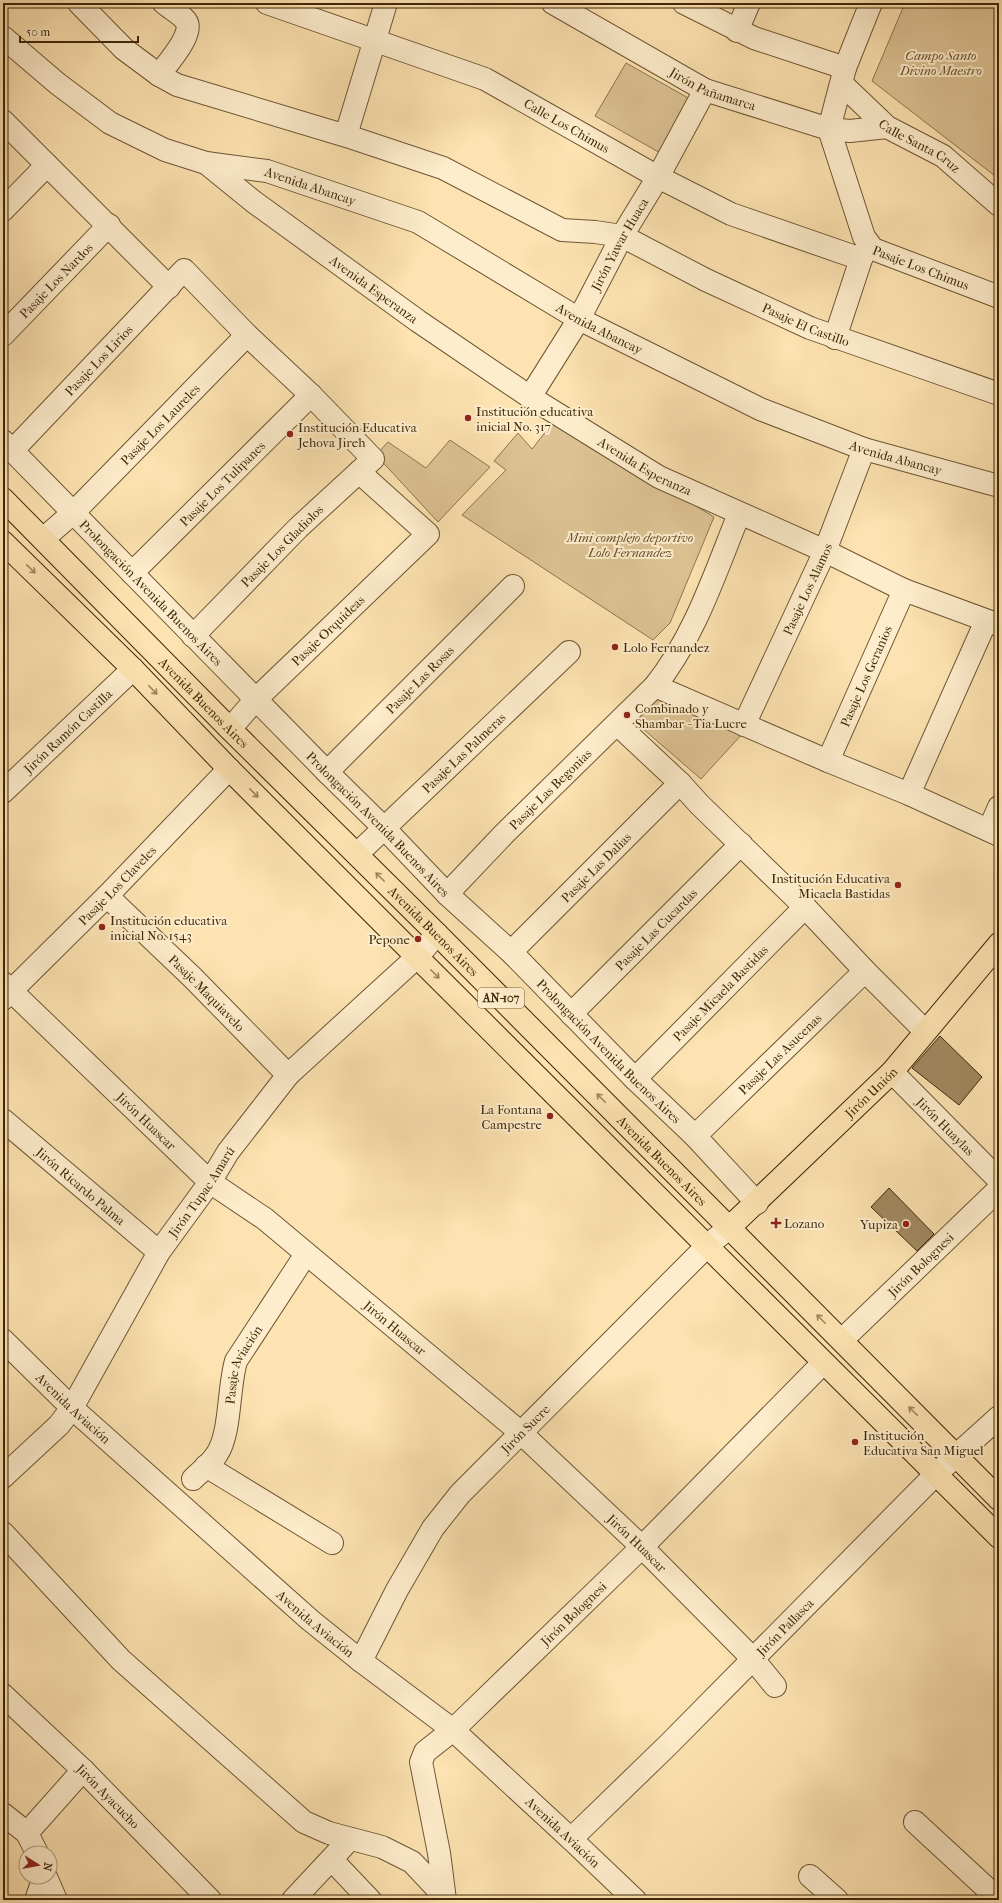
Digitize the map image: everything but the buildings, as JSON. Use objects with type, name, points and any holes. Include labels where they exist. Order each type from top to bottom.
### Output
[{"type":"main road","name":"Avenida Buenos Aires","points":[[3,499],[230,729],[730,1227],[999,1499]]},
{"type":"main road","name":"AN-107","points":[[3,542],[133,669],[229,769],[708,1245],[823,1363],[937,1473],[999,1537]]},
{"type":"main road","name":"Jirón Unión","points":[[730,1227],[757,1203],[779,1179],[892,1072],[999,944]]},
{"type":"street","name":"Pasaje El Castillo","points":[[79,3],[124,49],[159,75],[177,85],[346,136],[443,168],[562,230],[595,232],[622,236],[706,280],[835,338],[999,394]]},
{"type":"street","points":[[159,75],[188,35],[189,26],[186,21],[164,3]]},
{"type":"street","name":"Calle Los Chimus","points":[[267,3],[485,79],[658,177],[731,214],[865,252]]},
{"type":"street","points":[[346,136],[386,3]]},
{"type":"street","name":"Jirón Pañamarca","points":[[553,3],[705,90],[829,129],[850,131],[887,127]]},
{"type":"street","points":[[684,3],[737,31],[843,76]]},
{"type":"street","points":[[737,31],[749,3]]},
{"type":"street","points":[[829,129],[843,76],[871,3]]},
{"type":"street","points":[[3,37],[58,84],[110,123],[165,150],[206,163]]},
{"type":"street","name":"Calle Santa Cruz","points":[[843,76],[887,127],[943,156],[999,205]]},
{"type":"street","name":"Jirón Yawar Huaca","points":[[530,397],[579,319],[622,236],[658,177],[705,90]]},
{"type":"street","points":[[3,121],[110,225],[169,287]]},
{"type":"street","name":"Pasaje Los Chimus","points":[[829,129],[865,252],[873,249],[999,297]]},
{"type":"street","name":"Avenida Abancay","points":[[206,163],[267,171],[418,222],[579,319],[760,409],[864,449],[999,486]]},
{"type":"street","name":"Avenida Esperanza","points":[[206,163],[254,202],[418,321],[530,397],[659,477],[824,551],[904,590],[993,623]]},
{"type":"street","points":[[3,210],[48,165]]},
{"type":"street","name":"Pasaje Los Nardos","points":[[3,335],[110,225]]},
{"type":"street","points":[[835,338],[865,252]]},
{"type":"street","name":"Pasaje Los Lirios","points":[[8,445],[169,287],[184,270],[247,335]]},
{"type":"street","points":[[247,335],[311,395],[366,466]]},
{"type":"street","name":"Pasaje Los Laureles","points":[[43,539],[73,514],[247,335]]},
{"type":"street","name":"Pasaje Los Tulipanes","points":[[132,573],[311,395]]},
{"type":"street","name":"Prolongación Avenida Buenos Aires","points":[[8,445],[73,514],[384,828],[447,894],[511,952],[635,1080],[695,1136],[757,1203]]},
{"type":"street","name":"Pasaje Los Alamos","points":[[744,725],[824,551],[864,449]]},
{"type":"street","name":"Pasaje Orquideas","points":[[230,729],[256,699],[428,534],[366,466]]},
{"type":"street","name":"Pasaje Los Gladiolos","points":[[193,636],[298,528],[366,466]]},
{"type":"street","name":"Pasaje Las Begonias","points":[[447,894],[504,834],[655,686],[671,666],[693,626],[739,514]]},
{"type":"street","name":"Pasaje Las Rosas","points":[[327,772],[513,586]]},
{"type":"street","name":"Pasaje Los Geranios","points":[[828,761],[904,590]]},
{"type":"street","points":[[909,794],[993,623]]},
{"type":"street","name":"Pasaje Las Palmeras","points":[[357,854],[569,652]]},
{"type":"street","name":"Jirón Ramón Castilla","points":[[3,792],[133,669]]},
{"type":"street","points":[[655,686],[828,761],[909,794],[994,833],[999,807]]},
{"type":"street","points":[[617,724],[680,783],[700,805],[805,907],[865,971],[925,1031]]},
{"type":"street","name":"Pasaje Los Claveles","points":[[6,991],[107,896],[229,769]]},
{"type":"street","name":"Pasaje Las Dalias","points":[[511,952],[680,783]]},
{"type":"street","name":"Pasaje Las Cucardas","points":[[571,1014],[741,844]]},
{"type":"street","name":"Pasaje Maquiavelo","points":[[107,896],[192,977],[288,1075]]},
{"type":"street","name":"Pasaje Micaela Bastidas","points":[[635,1080],[805,907]]},
{"type":"street","name":"Jirón Tupac Amarú","points":[[3,1477],[59,1425],[72,1408],[159,1252],[210,1182],[228,1152],[288,1075],[417,957],[437,934]]},
{"type":"street","name":"Pasaje Las Asucenas","points":[[695,1136],[865,971]]},
{"type":"street","name":"Jirón Huascar","points":[[6,991],[210,1182],[265,1219],[430,1359],[520,1432],[642,1547],[753,1659],[775,1686]]},
{"type":"street","name":"Jirón Huaylas","points":[[892,1072],[999,1180]]},
{"type":"street","name":"Jirón Ricardo Palma","points":[[3,1120],[159,1252]]},
{"type":"street","name":"Jirón Bolognesi","points":[[842,1340],[999,1189]]},
{"type":"street","name":"Jirón Sucre","points":[[361,1661],[397,1590],[433,1528],[460,1494],[520,1432],[708,1245],[730,1227]]},
{"type":"street","name":"Pasaje Aviación","points":[[306,1254],[236,1361],[232,1375],[225,1431],[217,1454],[200,1473],[332,1543]]},
{"type":"street","name":"Avenida Aviación","points":[[3,1340],[72,1408],[310,1620],[361,1661],[453,1730],[635,1900]]},
{"type":"street","name":"Jirón Bolognesi","points":[[445,1898],[439,1853],[421,1762],[425,1752],[453,1730],[642,1547],[823,1363]]},
{"type":"street","name":"Jirón Pallasca","points":[[571,1839],[669,1744],[937,1473],[958,1456],[999,1417]]},
{"type":"street","points":[[3,1533],[121,1660],[304,1822],[329,1833],[382,1847],[412,1862],[445,1898]]},
{"type":"street","name":"Jirón Ayacucho","points":[[3,1696],[83,1770],[210,1900]]},
{"type":"street","points":[[27,1833],[83,1770]]},
{"type":"street","points":[[3,1814],[27,1833],[33,1845]]},
{"type":"street","points":[[915,1822],[994,1895]]},
{"type":"street","points":[[294,1900],[350,1839]]},
{"type":"street","points":[[332,1860],[370,1900]]},
{"type":"street","points":[[810,1876],[837,1900]]},
{"type":"street","points":[[36,1900],[42,1885]]},
{"type":"street","points":[[49,1885],[56,1900]]},
{"type":"green space","name":"Campo Santo Divino Maestro","points":[[905,3],[999,3],[999,179],[872,81]]},
{"type":"green space","points":[[626,63],[692,100],[662,154],[595,116]]},
{"type":"green space","name":"Mini complejo deportivo Lolo Fernandez","points":[[555,420],[714,517],[670,623],[653,640],[462,515],[506,470],[494,461],[518,433],[532,449]]},
{"type":"green space","points":[[450,440],[490,467],[438,522],[376,455],[388,442],[426,468]]},
{"type":"green space","points":[[651,696],[744,732],[701,779],[627,715]]},
{"type":"place","name":"Institución educativa inicial No. 317","points":[[468,418]]},
{"type":"place","name":"Institución Educativa Jehova Jireh","points":[[290,434]]},
{"type":"place","name":"Lolo Fernandez","points":[[615,647]]},
{"type":"place","name":"Combinado y Shambar - Tia Lucre","points":[[627,715]]},
{"type":"place","name":"Institución Educativa Micaela Bastidas","points":[[898,885]]},
{"type":"place","name":"Institución educativa inicial No. 1543","points":[[102,927]]},
{"type":"place","name":"Pepone","points":[[418,939]]},
{"type":"place","name":"La Fontana Campestre","points":[[550,1116]]},
{"type":"place","name":"Lozano","points":[[776,1223]]},
{"type":"place","name":"Yupiza","points":[[906,1224]]},
{"type":"place","name":"Institución Educativa San Miguel","points":[[855,1442]]}]
